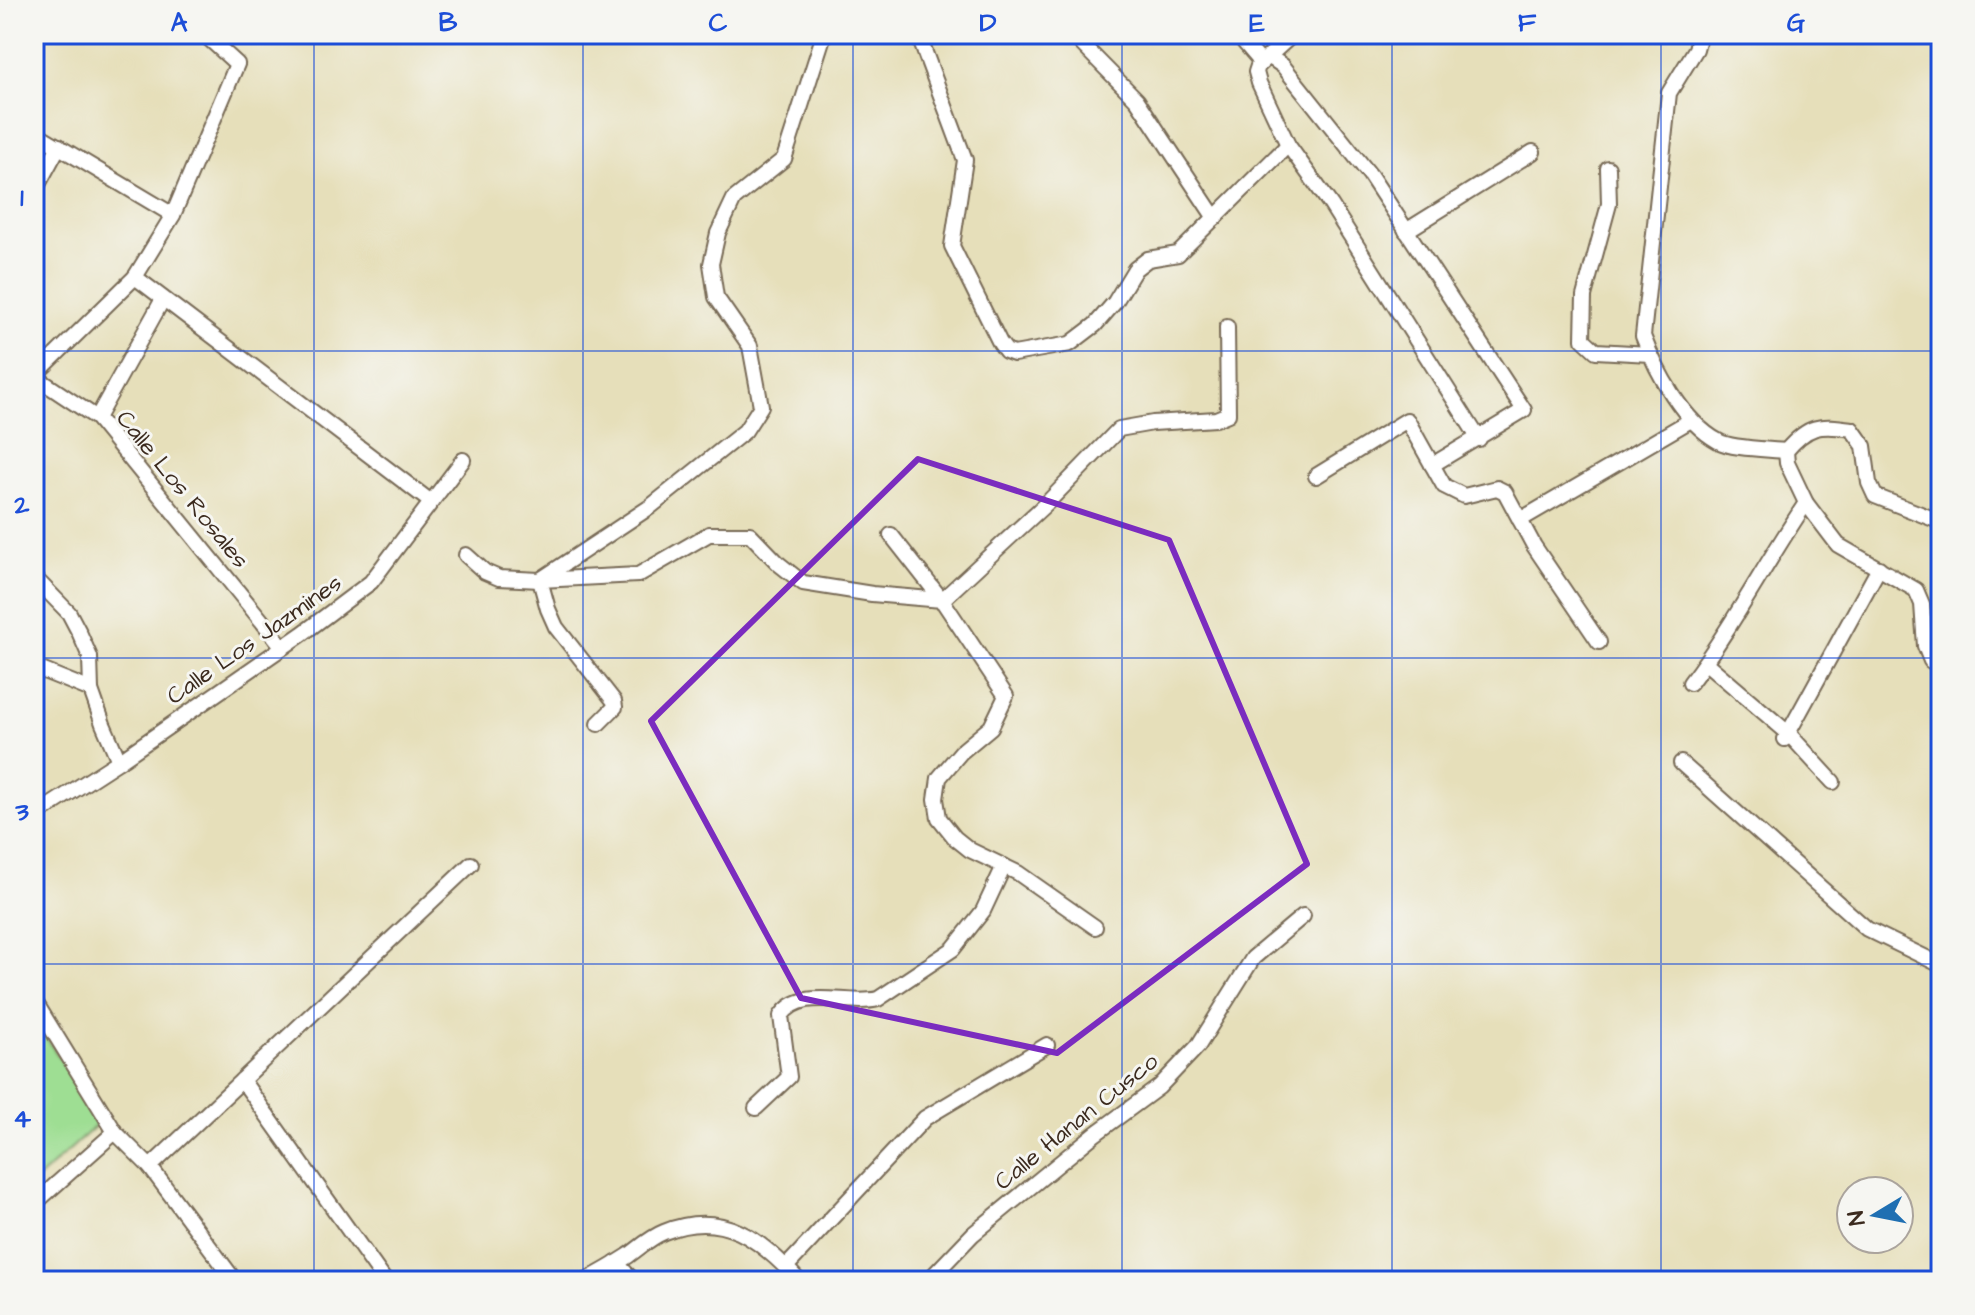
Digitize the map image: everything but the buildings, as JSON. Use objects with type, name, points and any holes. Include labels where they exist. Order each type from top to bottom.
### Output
[{"type":"street","points":[[34,376],[135,277],[173,215],[237,64],[204,34]]},
{"type":"street","points":[[540,580],[650,507],[745,431],[761,406],[750,346],[716,297],[711,264],[718,233],[734,199],[784,159],[824,34]]},
{"type":"street","points":[[918,34],[965,160],[952,246],[1006,351],[1014,354],[1070,344],[1095,325],[1115,302],[1135,269],[1148,259],[1178,254],[1288,145]]},
{"type":"street","points":[[1072,34],[1137,100],[1215,218]]},
{"type":"street","points":[[1237,34],[1266,60],[1283,66],[1370,175],[1524,410],[1432,465]]},
{"type":"street","points":[[1293,34],[1256,72],[1257,78],[1288,145],[1331,205],[1479,439]]},
{"type":"street","points":[[1700,34],[1696,49],[1669,93],[1643,336],[1655,367],[1691,420],[1719,443],[1786,451]]},
{"type":"street","points":[[34,132],[173,215]]},
{"type":"street","points":[[34,192],[59,146]]},
{"type":"street","points":[[1406,231],[1533,152]]},
{"type":"street","points":[[1608,168],[1609,204],[1584,296],[1583,339],[1596,351],[1650,354]]},
{"type":"street","points":[[135,277],[431,502]]},
{"type":"street","points":[[97,418],[163,299]]},
{"type":"street","points":[[466,555],[485,572],[499,578],[540,580],[638,575],[709,534],[750,534],[803,583],[872,594],[942,600],[1049,501],[1119,429],[1153,423],[1216,419],[1228,414],[1227,327]]},
{"type":"street","name":"Calle Los Rosales","points":[[34,376],[97,418],[283,647]]},
{"type":"street","points":[[1316,476],[1407,420],[1444,486],[1464,496],[1497,488],[1505,492],[1534,546],[1599,642]]},
{"type":"street","points":[[1520,520],[1691,420]]},
{"type":"street","points":[[1941,522],[1875,496],[1869,483],[1864,446],[1852,429],[1822,425],[1798,437],[1786,451],[1787,463],[1806,503],[1838,545],[1916,590],[1922,604],[1925,646],[1931,661],[1941,665]]},
{"type":"street","name":"Calle Los Jazmines","points":[[34,816],[119,761],[371,582],[463,460]]},
{"type":"street","points":[[1690,683],[1706,663],[1770,555],[1806,503]]},
{"type":"street","points":[[891,535],[942,600],[1006,696],[991,727],[961,752],[939,778],[936,799],[939,818],[955,838],[970,850],[1018,873],[1095,927]]},
{"type":"street","points":[[1787,736],[1879,568]]},
{"type":"street","points":[[34,577],[69,613],[79,632],[90,657],[91,690],[119,761]]},
{"type":"street","points":[[540,580],[556,627],[614,701],[612,712],[598,724]]},
{"type":"street","points":[[1706,663],[1833,782]]},
{"type":"street","points":[[34,667],[91,690]]},
{"type":"street","points":[[1681,763],[1867,929],[1941,965]]},
{"type":"street","points":[[150,1167],[471,864]]},
{"type":"street","points":[[756,1108],[789,1077],[781,1016],[787,1008],[813,998],[868,1002],[878,999],[953,949],[983,911],[1004,866]]},
{"type":"street","name":"Calle Hanan Cusco","points":[[928,1281],[973,1234],[1095,1134],[1159,1087],[1198,1046],[1253,958],[1303,916]]},
{"type":"street","points":[[34,1000],[115,1132],[150,1167],[235,1281]]},
{"type":"street","points":[[786,1267],[925,1118],[1047,1045]]},
{"type":"street","points":[[242,1080],[385,1281]]},
{"type":"street","points":[[34,1204],[115,1132]]},
{"type":"street","points":[[585,1281],[662,1232],[713,1224],[735,1228],[755,1239],[799,1281]]},
{"type":"street","points":[[616,1263],[634,1281]]},
{"type":"highlighted area","points":[[918,459],[1169,540],[1307,864],[1057,1053],[801,998],[651,721]]},
{"type":"green space","points":[[34,1019],[101,1121],[34,1182]]}]
